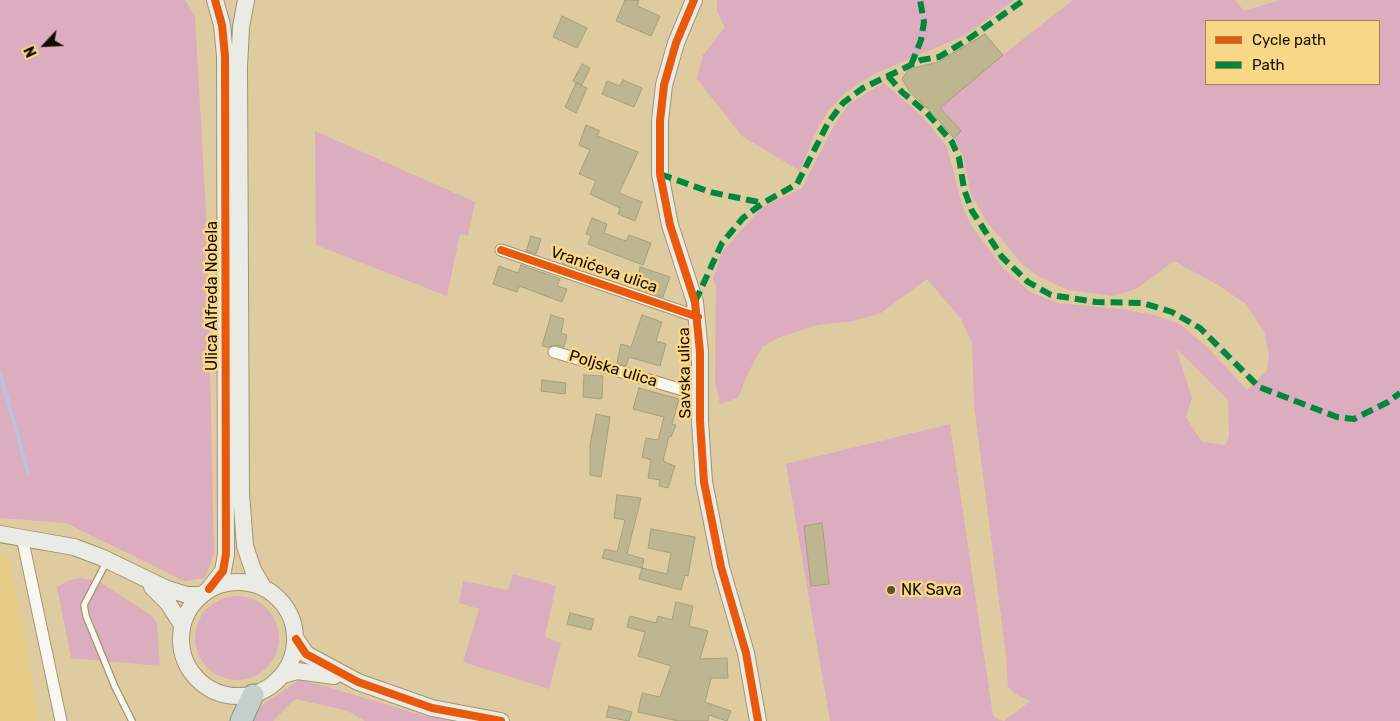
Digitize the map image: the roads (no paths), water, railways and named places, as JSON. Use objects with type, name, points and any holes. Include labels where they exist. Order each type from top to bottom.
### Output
[{"type":"highway","points":[[241,721],[253,695]]},
{"type":"street","name":"Ulica Alfreda Nobela","points":[[205,592],[223,571],[226,554],[225,56],[222,26],[215,0]]},
{"type":"street","name":"Ulica Alfreda Nobela","points":[[246,0],[241,27],[239,67],[241,493],[245,546],[253,570],[264,587]]},
{"type":"street","name":"Savska ulica","points":[[694,0],[676,43],[664,85],[659,157],[664,203],[698,317],[701,450],[704,482],[721,567],[746,653],[758,721]]},
{"type":"street","name":"Vranićeva ulica","points":[[501,250],[698,317]]},
{"type":"street","name":"Poljska ulica","points":[[554,352],[700,395]]},
{"type":"street","points":[[0,534],[74,547],[108,560],[143,578],[177,592],[205,592]]},
{"type":"street","points":[[22,537],[60,721]]},
{"type":"street","points":[[143,578],[168,602],[182,625]]},
{"type":"street","points":[[227,582],[246,582],[264,587],[277,596],[287,609],[293,624],[296,640],[290,664],[283,675],[270,687],[253,695],[236,697],[219,694],[198,680],[184,659],[180,642],[182,625],[189,609],[205,592],[227,582]]},
{"type":"street","points":[[296,640],[306,654],[358,682]]},
{"type":"street","points":[[283,675],[298,671],[311,671],[358,682],[432,708],[502,721]]},
{"type":"lane","points":[[108,560],[84,605],[86,616],[115,687],[132,721]]},
{"type":"waterway","points":[[0,373],[28,472]]},
{"type":"place","name":"NK Sava","points":[[891,590]]}]
